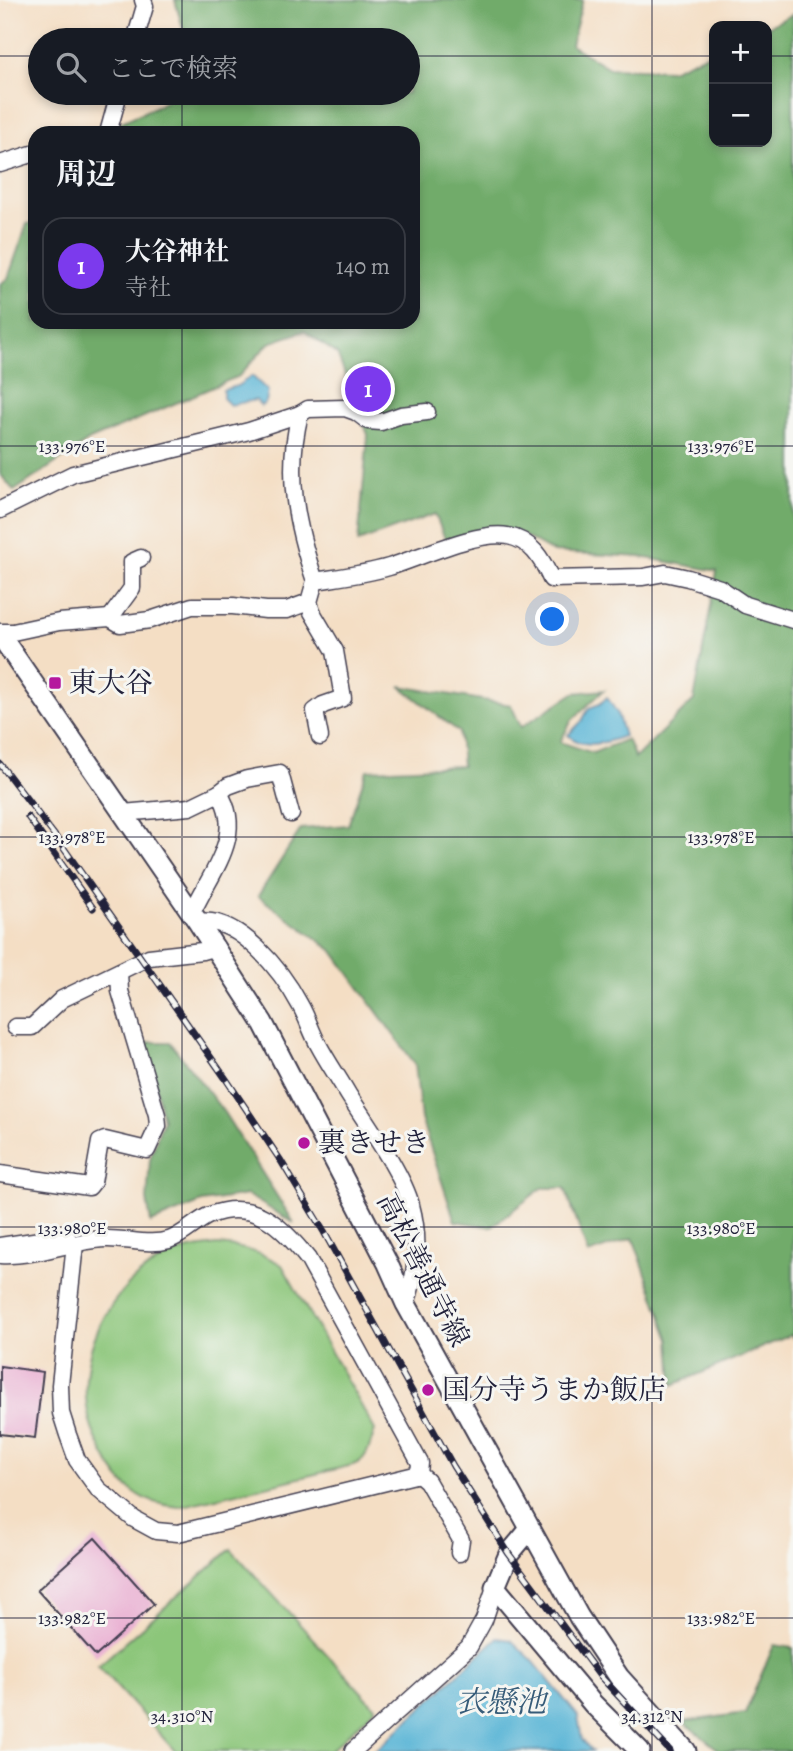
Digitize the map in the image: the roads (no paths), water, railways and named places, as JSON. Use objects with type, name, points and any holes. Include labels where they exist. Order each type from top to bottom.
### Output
[{"type":"main road","name":"高松善通寺線","points":[[0,633],[216,947],[263,1023],[406,1304],[579,1617],[619,1677],[686,1751]]},
{"type":"main road","points":[[530,1530],[509,1555],[495,1587],[593,1704],[640,1751]]},
{"type":"street","points":[[139,28],[145,6],[143,0]]},
{"type":"street","points":[[110,126],[116,105]]},
{"type":"street","points":[[0,164],[28,155]]},
{"type":"street","points":[[0,510],[73,474],[228,436],[300,414],[308,409],[345,408],[368,421],[381,422],[401,415],[428,412]]},
{"type":"street","points":[[300,414],[295,436],[294,502],[297,521],[316,581],[309,602],[335,651],[343,698],[315,711],[320,737]]},
{"type":"street","points":[[316,581],[386,568],[482,537],[507,535],[530,545],[542,559],[551,579],[643,577],[665,573],[720,589],[745,605],[793,620]]},
{"type":"street","points":[[110,618],[132,588],[132,562],[141,558]]},
{"type":"street","points":[[0,633],[52,623],[110,618],[120,624],[150,620],[192,606],[287,610],[309,602]]},
{"type":"street","points":[[123,813],[191,807],[228,786],[247,779],[280,773],[291,814]]},
{"type":"street","points":[[219,793],[228,807],[230,832],[197,904],[195,916],[221,923],[241,934],[277,970],[301,1005],[317,1043],[398,1176],[411,1201],[416,1226],[414,1276],[406,1304]]},
{"type":"street","points":[[15,1027],[32,1027],[62,999],[149,957],[216,947]]},
{"type":"street","points":[[0,1174],[89,1187],[93,1182],[100,1142],[105,1140],[147,1150],[159,1126],[120,991],[119,972]]},
{"type":"street","points":[[0,1246],[29,1249],[103,1239],[148,1243],[170,1240],[209,1216],[228,1210],[250,1209],[265,1216],[299,1247],[308,1259],[420,1463],[419,1474]]},
{"type":"street","points":[[0,1255],[114,1231],[136,1232]]},
{"type":"street","points":[[75,1244],[60,1385],[61,1413],[77,1460],[98,1489],[134,1519],[156,1531],[178,1533],[419,1474]]},
{"type":"street","points":[[419,1474],[428,1481],[461,1540],[459,1553]]},
{"type":"street","points":[[353,1751],[469,1647],[484,1620],[495,1587]]},
{"type":"water","points":[[252,376],[268,391],[266,402],[261,406],[256,400],[230,405],[223,398],[223,390],[237,386]]},
{"type":"water","points":[[607,697],[617,713],[624,736],[588,744],[568,735],[582,721],[589,708],[600,704]]},
{"type":"water","name":"衣懸池","points":[[497,1638],[511,1640],[533,1661],[578,1716],[582,1740],[592,1751],[375,1751]]},
{"type":"railway","points":[[0,764],[58,840],[281,1161],[324,1232],[453,1466],[509,1554],[599,1675],[670,1751]]},
{"type":"railway","points":[[28,817],[93,908]]},
{"type":"place","name":"大谷神社","points":[[368,389]]},
{"type":"place","name":"東大谷","points":[[55,683]]},
{"type":"place","name":"裏きせき","points":[[304,1143]]},
{"type":"place","name":"国分寺うまか飯店","points":[[428,1390]]}]
